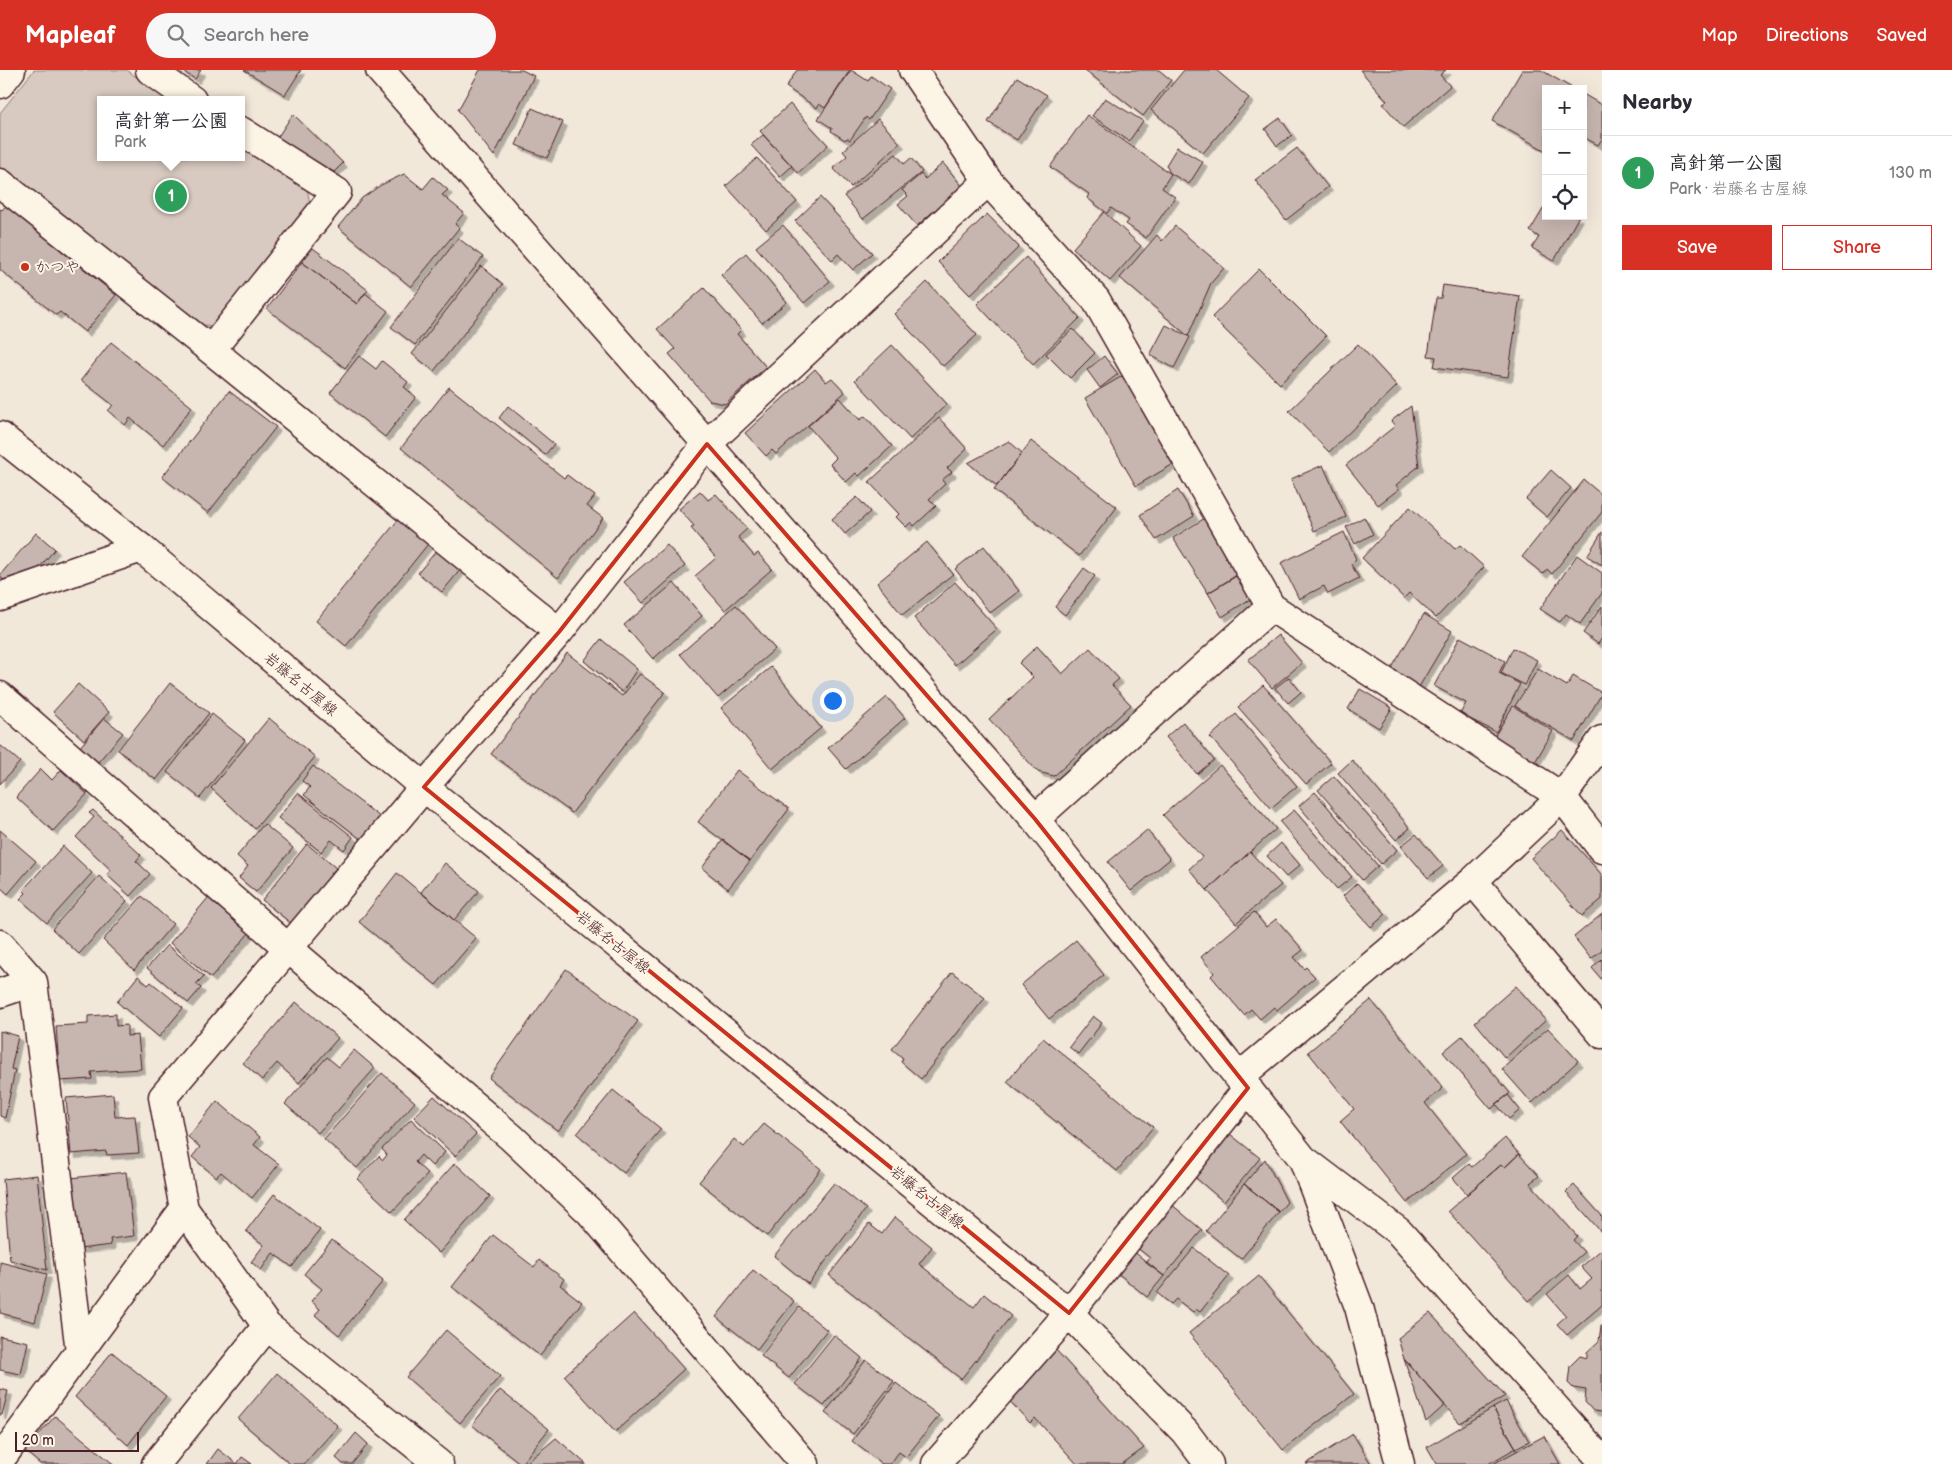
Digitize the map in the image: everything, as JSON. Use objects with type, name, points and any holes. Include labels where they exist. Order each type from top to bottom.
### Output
[{"type":"street","points":[[0,84],[12,70]]},
{"type":"street","points":[[150,70],[186,96]]},
{"type":"street","points":[[380,70],[1035,819],[1302,1159],[1399,1232],[1602,1460]]},
{"type":"street","points":[[913,70],[988,181],[1096,300],[1270,607],[1562,797],[1602,849]]},
{"type":"street","points":[[211,350],[337,192],[245,134]]},
{"type":"street","points":[[439,1464],[267,1326],[184,1209],[163,1097],[424,787],[559,632],[707,444],[988,181]]},
{"type":"street","points":[[0,183],[211,350],[559,632]]},
{"type":"street","name":"岩藤名古屋線","points":[[0,436],[140,548],[424,787],[1069,1313],[1185,1432],[1209,1464]]},
{"type":"street","points":[[0,597],[140,548]]},
{"type":"street","points":[[1035,819],[1270,607]]},
{"type":"street","points":[[0,696],[288,948],[511,1137],[589,1211],[804,1464]]},
{"type":"street","points":[[936,1464],[1069,1313],[1244,1083],[1473,881],[1562,797],[1602,740]]},
{"type":"street","points":[[1473,881],[1602,1034]]},
{"type":"street","points":[[0,944],[33,982],[80,1351]]},
{"type":"street","points":[[0,993],[33,982]]},
{"type":"street","points":[[1302,1159],[1359,1306],[1400,1464]]},
{"type":"street","points":[[0,1460],[184,1209]]},
{"type":"street","points":[[156,1464],[267,1326]]},
{"type":"highlighted area","points":[[707,444],[1035,819],[1248,1088],[1069,1313],[424,787],[559,632]]},
{"type":"shaded area","points":[[34,70],[127,70],[162,96],[97,96],[97,161],[245,161],[245,149],[307,188],[310,204],[217,326],[202,325],[0,170],[0,113]]},
{"type":"building","points":[[181,70],[201,70],[195,79]]},
{"type":"building","points":[[244,70],[301,70],[285,95]]},
{"type":"building","points":[[480,70],[522,70],[534,76],[494,156],[458,110]]},
{"type":"building","points":[[797,70],[850,70],[825,108],[819,104],[817,108],[786,87]]},
{"type":"building","points":[[851,70],[868,81],[871,76],[890,89],[869,120],[866,117],[850,140],[847,138],[845,140],[818,119]]},
{"type":"building","points":[[1085,70],[1159,70],[1171,80],[1143,116]]},
{"type":"building","points":[[1184,70],[1216,70],[1249,98],[1203,153],[1151,110]]},
{"type":"building","points":[[1360,70],[1446,70],[1440,75],[1450,86],[1403,127],[1383,104],[1387,101]]},
{"type":"building","points":[[1522,70],[1541,70],[1567,85],[1542,85],[1542,149],[1492,121]]},
{"type":"building","points":[[1017,77],[1047,95],[1017,140],[988,122]]},
{"type":"building","points":[[1587,96],[1602,105],[1602,139],[1598,145],[1587,139]]},
{"type":"building","points":[[1105,98],[1143,121],[1129,141],[1092,116]]},
{"type":"building","points":[[790,104],[828,145],[798,173],[760,131]]},
{"type":"building","points":[[532,108],[563,122],[547,158],[516,145]]},
{"type":"building","points":[[293,114],[343,163],[334,172],[277,138]]},
{"type":"building","points":[[1087,115],[1171,174],[1162,188],[1175,197],[1146,238],[1126,224],[1129,220],[1111,208],[1107,213],[1087,198],[1089,194],[1050,167]]},
{"type":"building","points":[[1280,118],[1292,135],[1277,146],[1265,129]]},
{"type":"building","points":[[878,119],[900,143],[851,187],[833,168],[847,156],[843,151]]},
{"type":"building","points":[[763,135],[792,166],[780,177],[751,145]]},
{"type":"building","points":[[1177,147],[1203,162],[1189,184],[1170,173],[1166,165]]},
{"type":"building","points":[[1297,148],[1328,187],[1286,220],[1255,180]]},
{"type":"building","points":[[896,154],[904,164],[911,158],[922,172],[863,219],[844,196]]},
{"type":"building","points":[[757,158],[797,202],[766,230],[726,186]]},
{"type":"building","points":[[943,163],[962,186],[917,226],[898,204],[908,196],[902,190],[921,174],[925,179]]},
{"type":"building","points":[[404,174],[423,189],[433,177],[448,190],[442,195],[464,213],[455,224],[459,228],[411,287],[338,227],[362,198],[381,185]]},
{"type":"building","points":[[820,197],[872,253],[853,270],[838,254],[832,260],[795,221]]},
{"type":"building","points":[[6,206],[116,295],[85,332],[60,312],[56,315],[0,270],[0,209],[2,210]]},
{"type":"building","points":[[1542,211],[1542,220],[1577,220],[1554,261],[1532,248],[1539,237],[1530,231]]},
{"type":"building","points":[[1104,212],[1141,246],[1110,281],[1073,248]]},
{"type":"building","points":[[987,214],[1019,247],[970,295],[938,262]]},
{"type":"building","points":[[783,225],[830,281],[804,303],[756,247]]},
{"type":"building","points":[[1175,226],[1224,268],[1211,283],[1188,336],[1120,278],[1157,235],[1162,241]]},
{"type":"building","points":[[458,238],[483,257],[415,345],[391,327]]},
{"type":"building","points":[[313,248],[368,290],[357,304],[302,262]]},
{"type":"building","points":[[746,253],[787,302],[762,323],[721,275]]},
{"type":"building","points":[[1026,257],[1080,318],[1033,364],[977,304]]},
{"type":"building","points":[[302,262],[357,304],[365,293],[388,311],[345,368],[267,309]]},
{"type":"building","points":[[481,266],[503,284],[434,371],[412,354]]},
{"type":"building","points":[[1259,269],[1326,336],[1280,384],[1212,317]]},
{"type":"building","points":[[927,282],[977,335],[943,366],[894,314]]},
{"type":"building","points":[[1443,285],[1520,296],[1508,377],[1434,367],[1436,357],[1428,356],[1436,298],[1441,298]]},
{"type":"building","points":[[704,288],[741,330],[737,334],[766,367],[725,404],[710,401],[669,354],[675,349],[657,329]]},
{"type":"building","points":[[1166,325],[1190,337],[1174,368],[1150,355]]},
{"type":"building","points":[[1073,329],[1095,353],[1070,378],[1046,354]]},
{"type":"building","points":[[111,342],[192,407],[163,445],[130,418],[125,425],[108,411],[113,405],[81,380]]},
{"type":"building","points":[[1358,344],[1397,386],[1329,452],[1289,411]]},
{"type":"building","points":[[892,345],[947,404],[910,439],[855,380]]},
{"type":"building","points":[[359,356],[376,369],[382,361],[408,382],[404,387],[416,397],[385,437],[330,393]]},
{"type":"building","points":[[1104,356],[1118,374],[1100,388],[1087,370]]},
{"type":"building","points":[[815,369],[826,382],[832,378],[845,392],[776,454],[772,450],[766,456],[745,433]]},
{"type":"building","points":[[1131,371],[1182,459],[1136,486],[1085,398]]},
{"type":"building","points":[[449,387],[564,478],[567,475],[595,496],[587,506],[603,518],[558,578],[401,448]]},
{"type":"building","points":[[229,391],[276,427],[208,513],[162,477]]},
{"type":"building","points":[[840,398],[860,420],[865,416],[892,446],[859,476],[856,473],[846,482],[830,464],[836,458],[808,426]]},
{"type":"building","points":[[508,406],[554,444],[545,455],[499,418]]},
{"type":"building","points":[[1411,406],[1419,466],[1396,485],[1399,489],[1378,505],[1346,465],[1395,426],[1391,421]]},
{"type":"building","points":[[939,418],[967,449],[947,468],[952,472],[942,480],[945,484],[929,499],[936,506],[914,526],[911,522],[906,527],[896,517],[899,514],[869,482]]},
{"type":"building","points":[[1009,441],[1022,453],[997,486],[968,463]]},
{"type":"building","points":[[1031,441],[1117,507],[1079,556],[994,490]]},
{"type":"building","points":[[1323,465],[1346,517],[1314,531],[1291,479]]},
{"type":"building","points":[[1551,470],[1571,488],[1547,517],[1526,499]]},
{"type":"building","points":[[1584,480],[1602,495],[1602,512],[1552,574],[1547,569],[1543,574],[1522,557]]},
{"type":"building","points":[[1178,490],[1194,516],[1156,540],[1140,515]]},
{"type":"building","points":[[700,491],[708,500],[716,494],[747,529],[738,537],[754,556],[758,553],[772,569],[725,610],[695,576],[716,558],[691,528],[694,526],[679,509]]},
{"type":"building","points":[[857,497],[870,512],[845,534],[832,519]]},
{"type":"building","points":[[1410,507],[1455,549],[1460,545],[1484,567],[1436,618],[1409,593],[1404,598],[1362,558]]},
{"type":"building","points":[[1364,517],[1373,534],[1355,544],[1346,527]]},
{"type":"building","points":[[1205,518],[1240,573],[1208,593],[1173,538]]},
{"type":"building","points":[[398,520],[428,544],[346,646],[316,621]]},
{"type":"building","points":[[1344,532],[1356,559],[1351,564],[1359,578],[1328,594],[1324,586],[1299,599],[1281,563]]},
{"type":"building","points":[[1602,532],[1602,565],[1587,556]]},
{"type":"building","points":[[36,533],[55,549],[39,568],[3,580],[0,575]]},
{"type":"building","points":[[927,542],[953,574],[902,615],[877,583]]},
{"type":"building","points":[[667,545],[685,566],[643,603],[624,582]]},
{"type":"building","points":[[984,546],[1019,591],[990,613],[955,569]]},
{"type":"building","points":[[437,550],[461,569],[442,592],[418,573]]},
{"type":"building","points":[[1577,555],[1602,573],[1602,593],[1580,624],[1566,614],[1560,622],[1540,609]]},
{"type":"building","points":[[1084,568],[1095,576],[1065,615],[1055,607]]},
{"type":"building","points":[[1243,572],[1251,584],[1250,599],[1222,617],[1208,593]]},
{"type":"building","points":[[955,582],[997,629],[955,665],[914,618]]},
{"type":"building","points":[[674,583],[702,616],[653,659],[624,625]]},
{"type":"building","points":[[736,605],[775,649],[718,698],[680,654]]},
{"type":"building","points":[[1602,606],[1602,638],[1598,644],[1583,633]]},
{"type":"building","points":[[1424,614],[1452,631],[1416,692],[1387,676]]},
{"type":"building","points":[[1278,635],[1302,663],[1272,688],[1248,660]]},
{"type":"building","points":[[1460,637],[1505,661],[1499,673],[1520,684],[1496,732],[1460,714],[1466,703],[1434,686]]},
{"type":"building","points":[[601,639],[637,669],[622,692],[584,661]]},
{"type":"building","points":[[1037,646],[1062,674],[1090,648],[1119,679],[1112,685],[1131,705],[1054,776],[1038,772],[989,719],[1033,677],[1019,663]]},
{"type":"building","points":[[1513,648],[1537,660],[1525,685],[1501,673]]},
{"type":"building","points":[[567,653],[622,696],[640,674],[665,692],[572,813],[491,754]]},
{"type":"building","points":[[771,667],[821,728],[772,769],[721,708]]},
{"type":"building","points":[[1538,669],[1567,686],[1573,676],[1602,693],[1574,741],[1515,706]]},
{"type":"building","points":[[1289,677],[1301,692],[1288,703],[1275,688]]},
{"type":"building","points":[[170,683],[209,713],[156,780],[118,750]]},
{"type":"building","points":[[78,684],[109,712],[84,740],[53,712]]},
{"type":"building","points":[[1263,685],[1331,763],[1306,784],[1238,707]]},
{"type":"building","points":[[1360,689],[1392,708],[1379,728],[1348,709]]},
{"type":"building","points":[[887,697],[905,718],[846,769],[828,748]]},
{"type":"building","points":[[1513,706],[1553,731],[1535,762],[1494,737]]},
{"type":"building","points":[[212,714],[245,740],[200,798],[167,772]]},
{"type":"building","points":[[1236,714],[1297,786],[1271,808],[1210,737]]},
{"type":"building","points":[[104,718],[123,733],[98,762],[80,747]]},
{"type":"building","points":[[269,718],[315,757],[255,829],[211,788]]},
{"type":"building","points":[[1183,722],[1214,760],[1197,774],[1166,737]]},
{"type":"building","points":[[0,745],[20,762],[0,784]]},
{"type":"building","points":[[1352,760],[1410,828],[1396,840],[1338,773]]},
{"type":"building","points":[[1220,765],[1276,829],[1207,890],[1189,869],[1202,857],[1163,815]]},
{"type":"building","points":[[313,766],[380,817],[362,840],[304,795],[310,787],[302,781]]},
{"type":"building","points":[[41,769],[52,780],[61,770],[87,794],[53,831],[16,797]]},
{"type":"building","points":[[737,770],[789,809],[750,861],[698,822]]},
{"type":"building","points":[[1334,776],[1397,850],[1381,864],[1318,790]]},
{"type":"building","points":[[1315,792],[1378,866],[1362,880],[1299,806]]},
{"type":"building","points":[[298,793],[353,837],[344,850],[331,840],[321,852],[278,818]]},
{"type":"building","points":[[93,810],[141,855],[136,861],[150,874],[130,896],[107,875],[111,870],[76,837],[94,817],[89,813]]},
{"type":"building","points":[[1294,810],[1352,877],[1337,889],[1280,822]]},
{"type":"building","points":[[264,824],[293,848],[256,892],[239,878],[248,866],[237,856]]},
{"type":"building","points":[[0,830],[36,861],[8,894],[0,887]]},
{"type":"building","points":[[1147,830],[1170,859],[1131,891],[1108,862]]},
{"type":"building","points":[[1562,830],[1602,875],[1602,899],[1582,916],[1531,858]]},
{"type":"building","points":[[1416,834],[1443,866],[1428,878],[1401,846]]},
{"type":"building","points":[[723,840],[750,861],[728,889],[702,868]]},
{"type":"building","points":[[1281,843],[1300,865],[1286,877],[1267,856]]},
{"type":"building","points":[[307,844],[336,868],[292,924],[262,900]]},
{"type":"building","points":[[63,846],[92,873],[47,923],[20,899],[26,893],[23,890]]},
{"type":"building","points":[[1250,852],[1281,885],[1236,923],[1207,890]]},
{"type":"building","points":[[445,863],[479,891],[454,920],[421,892]]},
{"type":"building","points":[[397,873],[476,938],[436,985],[359,922]]},
{"type":"building","points":[[99,876],[127,901],[79,954],[52,929]]},
{"type":"building","points":[[1357,883],[1386,914],[1371,927],[1343,896]]},
{"type":"building","points":[[142,896],[173,924],[134,970],[103,940]]},
{"type":"building","points":[[208,898],[249,933],[211,978],[170,943]]},
{"type":"building","points":[[1254,912],[1266,927],[1276,919],[1303,950],[1294,957],[1304,969],[1306,967],[1315,977],[1277,1010],[1274,1007],[1260,1019],[1251,1009],[1244,1015],[1211,976],[1214,973],[1201,957]]},
{"type":"building","points":[[1602,914],[1602,950],[1591,959],[1574,937]]},
{"type":"building","points":[[1076,940],[1104,975],[1049,1019],[1021,985]]},
{"type":"building","points":[[167,945],[204,976],[196,984],[201,988],[188,1003],[147,968]]},
{"type":"building","points":[[1602,959],[1602,980],[1592,968]]},
{"type":"building","points":[[566,969],[638,1021],[558,1131],[489,1078]]},
{"type":"building","points":[[952,972],[985,998],[921,1079],[901,1062],[903,1058],[892,1049]]},
{"type":"building","points":[[138,976],[148,985],[151,982],[183,1008],[159,1037],[117,1002]]},
{"type":"building","points":[[1516,986],[1546,1020],[1505,1058],[1475,1022]]},
{"type":"building","points":[[1371,1000],[1443,1088],[1425,1103],[1466,1154],[1407,1203],[1340,1121],[1354,1109],[1308,1052]]},
{"type":"building","points":[[296,1002],[338,1038],[299,1083],[277,1063],[262,1080],[243,1063]]},
{"type":"building","points":[[116,1014],[116,1026],[127,1025],[127,1036],[138,1035],[141,1069],[91,1072],[92,1079],[60,1081],[56,1026],[88,1024],[88,1016]]},
{"type":"building","points":[[1093,1016],[1102,1023],[1078,1054],[1069,1047]]},
{"type":"building","points":[[1548,1028],[1578,1061],[1532,1103],[1502,1069]]},
{"type":"building","points":[[0,1031],[18,1036],[11,1069],[15,1070],[5,1118],[0,1116]]},
{"type":"building","points":[[1462,1036],[1510,1093],[1491,1109],[1443,1052]]},
{"type":"building","points":[[1043,1038],[1153,1127],[1117,1171],[1007,1082]]},
{"type":"building","points":[[354,1050],[375,1068],[318,1133],[285,1104],[327,1057],[339,1067]]},
{"type":"building","points":[[382,1073],[415,1102],[357,1168],[324,1139]]},
{"type":"building","points":[[613,1090],[661,1129],[624,1173],[577,1134]]},
{"type":"building","points":[[113,1094],[115,1117],[135,1116],[139,1153],[107,1155],[106,1151],[71,1154],[66,1098]]},
{"type":"building","points":[[1508,1095],[1520,1110],[1509,1119],[1496,1104]]},
{"type":"building","points":[[434,1096],[476,1134],[455,1156],[414,1117]]},
{"type":"building","points":[[217,1101],[260,1137],[254,1145],[279,1164],[252,1198],[221,1172],[216,1177],[192,1157],[200,1147],[188,1137]]},
{"type":"building","points":[[411,1119],[445,1152],[432,1166],[421,1155],[415,1162],[428,1174],[392,1212],[357,1179],[379,1156],[383,1160],[387,1155],[382,1149]]},
{"type":"building","points":[[764,1124],[821,1169],[767,1236],[699,1182],[734,1139],[744,1147]]},
{"type":"building","points":[[1225,1130],[1260,1158],[1224,1202],[1190,1173]]},
{"type":"building","points":[[1505,1138],[1519,1154],[1504,1168],[1501,1165],[1467,1194],[1453,1178],[1469,1164],[1472,1167]]},
{"type":"building","points":[[1519,1154],[1539,1176],[1530,1183],[1577,1236],[1573,1240],[1584,1252],[1529,1301],[1448,1211],[1501,1165],[1504,1168]]},
{"type":"building","points":[[1265,1159],[1287,1202],[1279,1212],[1244,1184]]},
{"type":"building","points":[[455,1163],[490,1196],[439,1253],[404,1220]]},
{"type":"building","points":[[126,1172],[134,1236],[110,1239],[111,1245],[79,1249],[71,1178]]},
{"type":"building","points":[[37,1175],[47,1270],[10,1260],[3,1179]]},
{"type":"building","points":[[834,1183],[866,1209],[808,1284],[774,1256]]},
{"type":"building","points":[[1244,1184],[1279,1212],[1241,1259],[1206,1231]]},
{"type":"building","points":[[1574,1185],[1602,1216],[1602,1233],[1566,1192]]},
{"type":"building","points":[[274,1194],[320,1230],[292,1267],[273,1253],[261,1270],[251,1262],[264,1245],[246,1231]]},
{"type":"building","points":[[1170,1203],[1202,1230],[1164,1276],[1146,1263],[1150,1258],[1135,1246]]},
{"type":"building","points":[[895,1217],[932,1247],[919,1264],[974,1307],[984,1294],[1011,1316],[961,1379],[829,1275],[869,1224],[882,1234]]},
{"type":"building","points":[[493,1235],[534,1267],[539,1260],[564,1279],[560,1285],[582,1302],[540,1356],[452,1287]]},
{"type":"building","points":[[332,1240],[383,1281],[339,1335],[315,1315],[320,1309],[311,1301],[322,1289],[304,1274]]},
{"type":"building","points":[[1127,1246],[1164,1276],[1147,1297],[1110,1267]]},
{"type":"building","points":[[1194,1248],[1229,1276],[1200,1312],[1196,1309],[1193,1312],[1176,1299],[1171,1304],[1157,1293]]},
{"type":"building","points":[[1602,1249],[1602,1305],[1567,1335],[1557,1324],[1566,1316],[1547,1294],[1569,1275],[1580,1289],[1592,1279],[1581,1267]]},
{"type":"building","points":[[0,1262],[47,1274],[35,1322],[0,1313]]},
{"type":"building","points":[[753,1270],[794,1301],[757,1349],[716,1317]]},
{"type":"building","points":[[1259,1276],[1354,1394],[1283,1450],[1189,1333]]},
{"type":"building","points":[[799,1307],[827,1330],[789,1378],[761,1356]]},
{"type":"building","points":[[634,1313],[684,1369],[615,1432],[564,1376]]},
{"type":"building","points":[[1430,1313],[1505,1396],[1460,1423],[1404,1359],[1398,1338]]},
{"type":"building","points":[[1601,1326],[1602,1412],[1593,1411],[1585,1402],[1586,1390],[1573,1388],[1568,1383],[1570,1366],[1580,1356],[1587,1358],[1587,1352],[1599,1341]]},
{"type":"building","points":[[446,1330],[500,1376],[460,1423],[406,1377]]},
{"type":"building","points":[[834,1335],[862,1358],[824,1406],[795,1384]]},
{"type":"building","points":[[0,1336],[28,1342],[21,1374],[0,1370]]},
{"type":"building","points":[[1056,1350],[1144,1448],[1122,1464],[1077,1464],[1035,1418],[1030,1423],[1005,1396]]},
{"type":"building","points":[[112,1352],[166,1396],[128,1445],[75,1397]]},
{"type":"building","points":[[1404,1359],[1445,1405],[1426,1422]]},
{"type":"building","points":[[866,1360],[894,1381],[853,1434],[825,1413]]},
{"type":"building","points":[[277,1373],[338,1426],[304,1464],[290,1464],[238,1419]]},
{"type":"building","points":[[896,1383],[939,1416],[906,1457],[899,1452],[890,1464],[882,1464],[852,1441]]},
{"type":"building","points":[[0,1389],[8,1391],[2,1415],[0,1415]]},
{"type":"building","points":[[500,1390],[549,1429],[521,1464],[472,1425]]},
{"type":"building","points":[[1506,1401],[1529,1441],[1516,1448],[1493,1408]]},
{"type":"building","points":[[1493,1408],[1516,1448],[1488,1464],[1437,1464],[1427,1447]]},
{"type":"building","points":[[55,1416],[112,1464],[40,1464],[25,1451]]},
{"type":"building","points":[[356,1433],[368,1444],[352,1464],[343,1464],[336,1458]]},
{"type":"building","points":[[1353,1434],[1371,1464],[1306,1464]]},
{"type":"building","points":[[1544,1436],[1560,1464],[1493,1464]]},
{"type":"building","points":[[556,1438],[586,1464],[525,1464]]},
{"type":"building","points":[[218,1449],[237,1464],[207,1464]]},
{"type":"building","points":[[242,1457],[252,1464],[237,1464]]},
{"type":"place","name":"高針第一公園","points":[[171,196]]},
{"type":"place","name":"かつや","points":[[25,267]]}]
